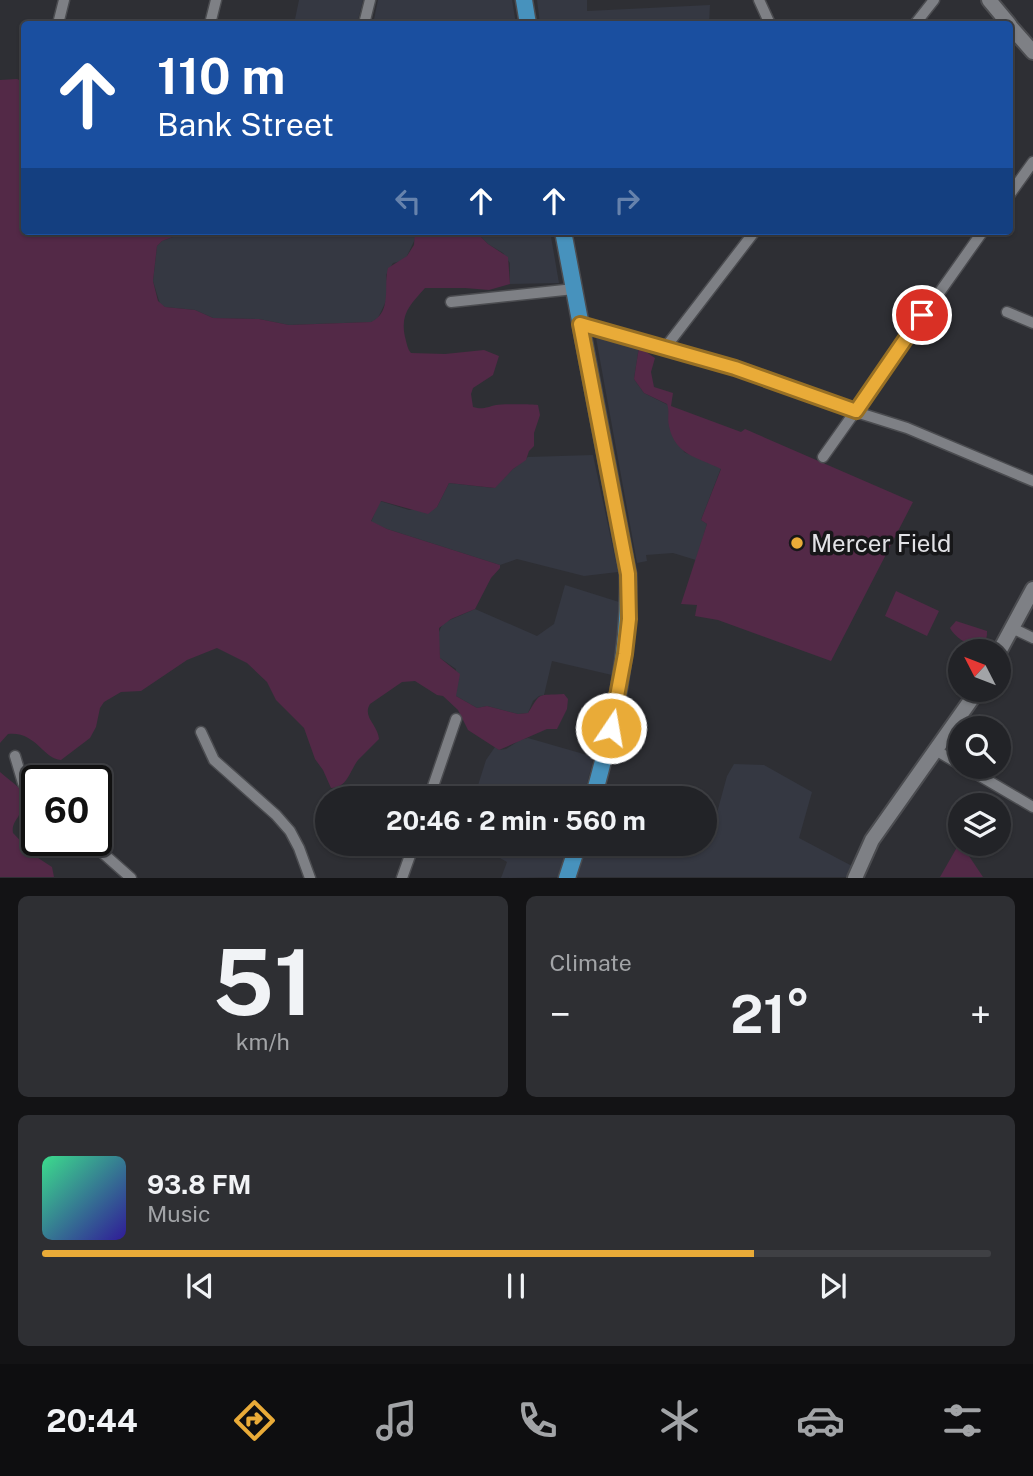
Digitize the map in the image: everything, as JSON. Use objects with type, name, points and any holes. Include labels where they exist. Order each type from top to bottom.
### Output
[{"type":"main road","points":[[524,0],[528,21]]},
{"type":"main road","points":[[564,235],[628,574],[629,619],[625,654],[616,706],[596,786]]},
{"type":"main road","points":[[567,877],[574,856]]},
{"type":"street","points":[[59,21],[64,0]]},
{"type":"street","points":[[210,21],[216,0]]},
{"type":"street","points":[[365,21],[370,0]]},
{"type":"street","points":[[760,0],[769,21]]},
{"type":"street","points":[[917,21],[934,0]]},
{"type":"street","points":[[989,0],[1006,21]]},
{"type":"street","points":[[1013,30],[1033,52]]},
{"type":"street","points":[[1013,190],[1033,162]]},
{"type":"street","points":[[665,348],[752,235]]},
{"type":"street","points":[[823,457],[980,235]]},
{"type":"street","points":[[451,302],[574,289]]},
{"type":"street","points":[[1007,312],[1033,323]]},
{"type":"street","points":[[580,324],[735,368],[907,428],[1033,481]]},
{"type":"street","points":[[1006,639],[1033,589]]},
{"type":"street","points":[[1012,628],[1033,638]]},
{"type":"street","points":[[855,877],[872,840],[970,702]]},
{"type":"street","points":[[433,786],[456,719]]},
{"type":"street","points":[[201,732],[214,760],[276,815],[290,831],[310,877]]},
{"type":"street","points":[[937,751],[948,758]]},
{"type":"street","points":[[15,756],[21,776]]},
{"type":"street","points":[[985,779],[1033,807]]},
{"type":"street","points":[[107,856],[131,877]]},
{"type":"street","points":[[402,877],[410,856]]},
{"type":"shaded area","points":[[299,0],[363,0],[358,21],[295,21]]},
{"type":"shaded area","points":[[378,0],[512,0],[516,21],[374,21]]},
{"type":"shaded area","points":[[537,0],[587,0],[587,11],[710,5],[709,21],[540,21]]},
{"type":"shaded area","points":[[0,80],[21,81],[21,235],[178,235],[157,246],[153,281],[158,301],[165,307],[195,310],[213,318],[259,319],[289,325],[371,322],[378,318],[385,305],[388,268],[407,256],[414,245],[415,235],[479,235],[508,257],[510,284],[489,290],[425,288],[408,310],[404,329],[411,353],[445,354],[484,350],[499,356],[493,375],[473,388],[473,407],[538,405],[540,415],[534,433],[534,446],[526,460],[495,488],[449,483],[437,507],[428,514],[381,501],[371,521],[387,529],[500,565],[475,609],[451,619],[439,628],[440,658],[460,674],[456,696],[477,708],[487,706],[518,714],[528,713],[541,696],[564,694],[568,699],[567,709],[557,729],[547,729],[499,750],[468,730],[458,710],[443,696],[415,681],[402,682],[370,704],[369,717],[379,739],[358,760],[345,782],[339,786],[330,786],[315,759],[304,728],[276,700],[267,682],[247,663],[217,648],[187,660],[141,691],[121,692],[104,702],[90,738],[61,760],[18,734],[8,734],[0,743]]},
{"type":"shaded area","points":[[178,235],[415,235],[407,256],[402,261],[393,263],[386,275],[386,301],[377,320],[289,325],[259,319],[213,318],[195,310],[165,307],[160,304],[153,281],[157,246]]},
{"type":"shaded area","points":[[479,235],[551,235],[559,283],[510,284],[510,263],[503,253]]},
{"type":"shaded area","points":[[596,338],[639,347],[634,379],[644,393],[670,406],[684,452],[721,468],[701,520],[707,524],[696,560],[673,553],[646,555],[647,561],[637,563]]},
{"type":"shaded area","name":"Mercer Field","points":[[639,347],[655,358],[651,372],[654,387],[673,393],[671,406],[741,432],[745,429],[913,502],[831,661],[718,620],[695,616],[697,605],[681,604],[707,524],[701,520],[721,469],[688,454],[676,443],[669,426],[667,404],[644,393],[634,379]]},
{"type":"shaded area","points":[[593,455],[618,572],[584,576],[517,559],[500,565],[371,522],[380,501],[409,510],[437,507],[449,483],[494,488],[528,457]]},
{"type":"shaded area","points":[[565,585],[619,602],[618,647],[612,675],[552,661],[544,695],[533,701],[528,713],[518,714],[487,706],[477,708],[456,696],[456,669],[440,658],[438,634],[443,623],[475,609],[537,636],[554,624]]},
{"type":"shaded area","points":[[896,591],[939,611],[927,636],[885,616]]},
{"type":"shaded area","points":[[956,621],[987,631],[986,639],[960,639],[950,628]]},
{"type":"shaded area","points":[[528,738],[594,757],[586,786],[478,786],[486,760],[495,747],[499,750],[506,749]]},
{"type":"shaded area","points":[[734,764],[764,765],[812,792],[799,838],[852,866],[848,877],[575,877],[583,856],[717,856],[717,813],[727,776]]},
{"type":"shaded area","points":[[0,772],[21,791],[21,810],[13,833],[21,841],[21,856],[35,856],[52,867],[54,877],[0,877]]},
{"type":"shaded area","points":[[496,856],[565,856],[558,877],[501,878],[507,862]]},
{"type":"shaded area","points":[[952,856],[969,856],[983,877],[940,877]]},
{"type":"place","name":"Mercer Field","points":[[797,543]]},
{"type":"route","points":[[611,728],[629,619],[628,574],[580,324],[735,368],[856,411],[922,315]]}]
